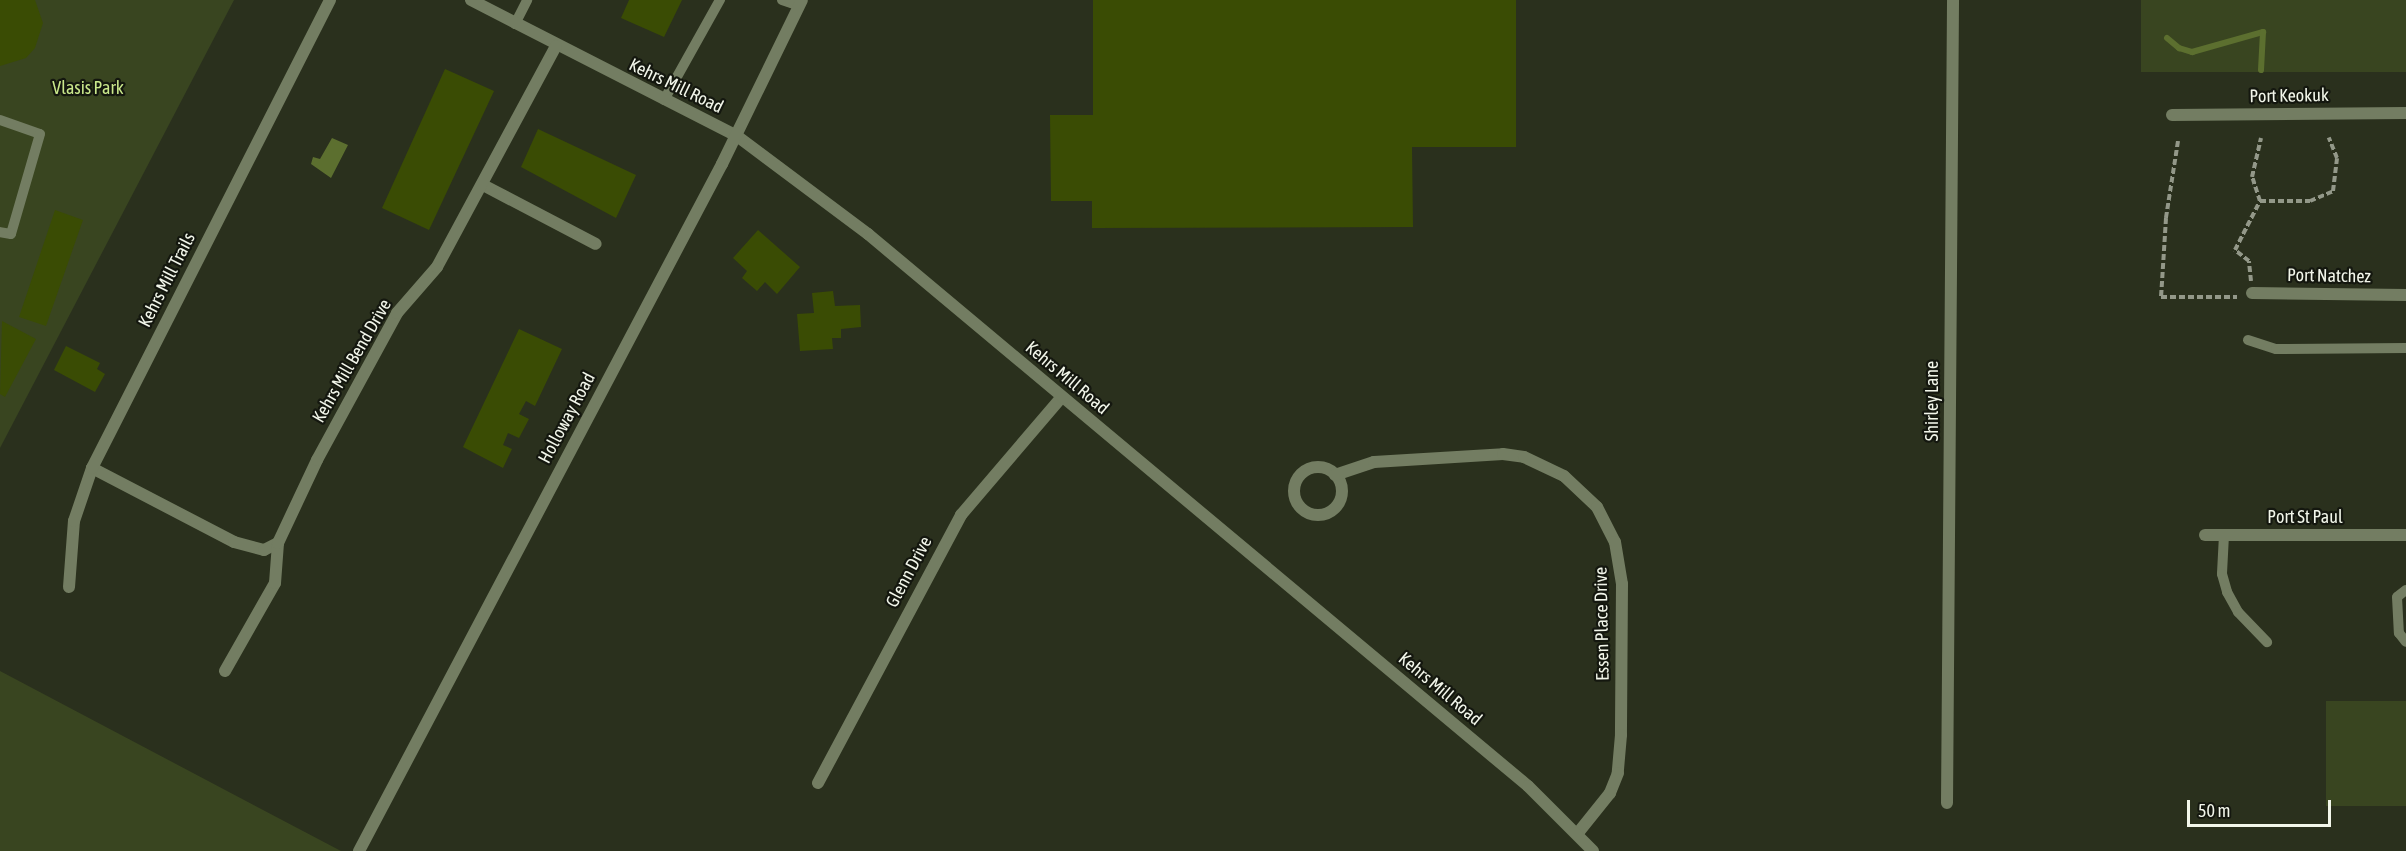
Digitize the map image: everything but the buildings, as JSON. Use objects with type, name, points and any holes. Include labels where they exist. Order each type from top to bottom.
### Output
[{"type":"street","name":"Kehrs Mill Trails","points":[[69,587],[74,521],[92,468],[330,0]]},
{"type":"street","name":"Kehrs Mill Road","points":[[471,0],[556,46],[736,136],[868,234],[1061,398],[1528,786],[1578,833],[1593,851]]},
{"type":"street","name":"Shirley Lane","points":[[1947,803],[1953,0]]},
{"type":"street","name":"Holloway Road","points":[[359,851],[736,136],[749,102],[800,3]]},
{"type":"street","name":"Kehrs Mill Bend Drive","points":[[225,671],[274,583],[278,543],[317,460],[397,313],[437,267],[556,46]]},
{"type":"street","name":"Port Keokuk","points":[[2172,115],[2406,113]]},
{"type":"street","points":[[483,184],[596,243]]},
{"type":"street","name":"Port Natchez","points":[[2252,293],[2406,295]]},
{"type":"street","name":"Glenn Drive","points":[[818,783],[961,515],[1061,398]]},
{"type":"street","name":"Essen Place Drive","points":[[1335,475],[1374,462],[1503,454],[1524,457],[1564,476],[1597,507],[1615,542],[1623,584],[1621,735],[1618,773],[1610,793],[1578,833]]},
{"type":"street","name":"Essen Place Drive","points":[[1322,467],[1335,475],[1342,488],[1339,504],[1326,513],[1304,510],[1295,497],[1300,475],[1322,467]]},
{"type":"street","points":[[92,468],[234,542],[264,550],[278,543]]},
{"type":"street","name":"Port St Paul","points":[[2205,536],[2406,536]]},
{"type":"lane","points":[[515,24],[527,0]]},
{"type":"lane","points":[[663,100],[720,0]]},
{"type":"lane","points":[[782,0],[800,3]]},
{"type":"lane","points":[[0,120],[40,134],[11,234],[0,232]]},
{"type":"lane","points":[[2248,340],[2276,349],[2406,348]]},
{"type":"lane","points":[[2224,536],[2222,574],[2227,592],[2238,612],[2267,642]]},
{"type":"lane","points":[[2406,590],[2397,597],[2399,633],[2406,642]]},
{"type":"path","points":[[2178,141],[2166,218],[2161,297],[2230,297],[2252,293],[2249,261],[2235,250],[2260,201],[2252,177],[2260,138]]},
{"type":"path","points":[[2260,201],[2310,201],[2333,191],[2337,158],[2329,138]]},
{"type":"green space","name":"Vlasis Park","points":[[0,0],[234,0],[0,448]]},
{"type":"green space","points":[[2141,0],[2406,0],[2406,72],[2141,72]]},
{"type":"green space","points":[[0,671],[246,801],[341,851],[0,851]]},
{"type":"green space","points":[[2326,701],[2406,701],[2406,806],[2326,806]]},
{"type":"shaded area","points":[[332,138],[348,145],[331,178],[311,164],[313,157],[320,159]]},
{"type":"waterway","points":[[2167,38],[2179,48],[2192,52],[2263,32]]},
{"type":"waterway","points":[[2261,70],[2263,32]]}]
